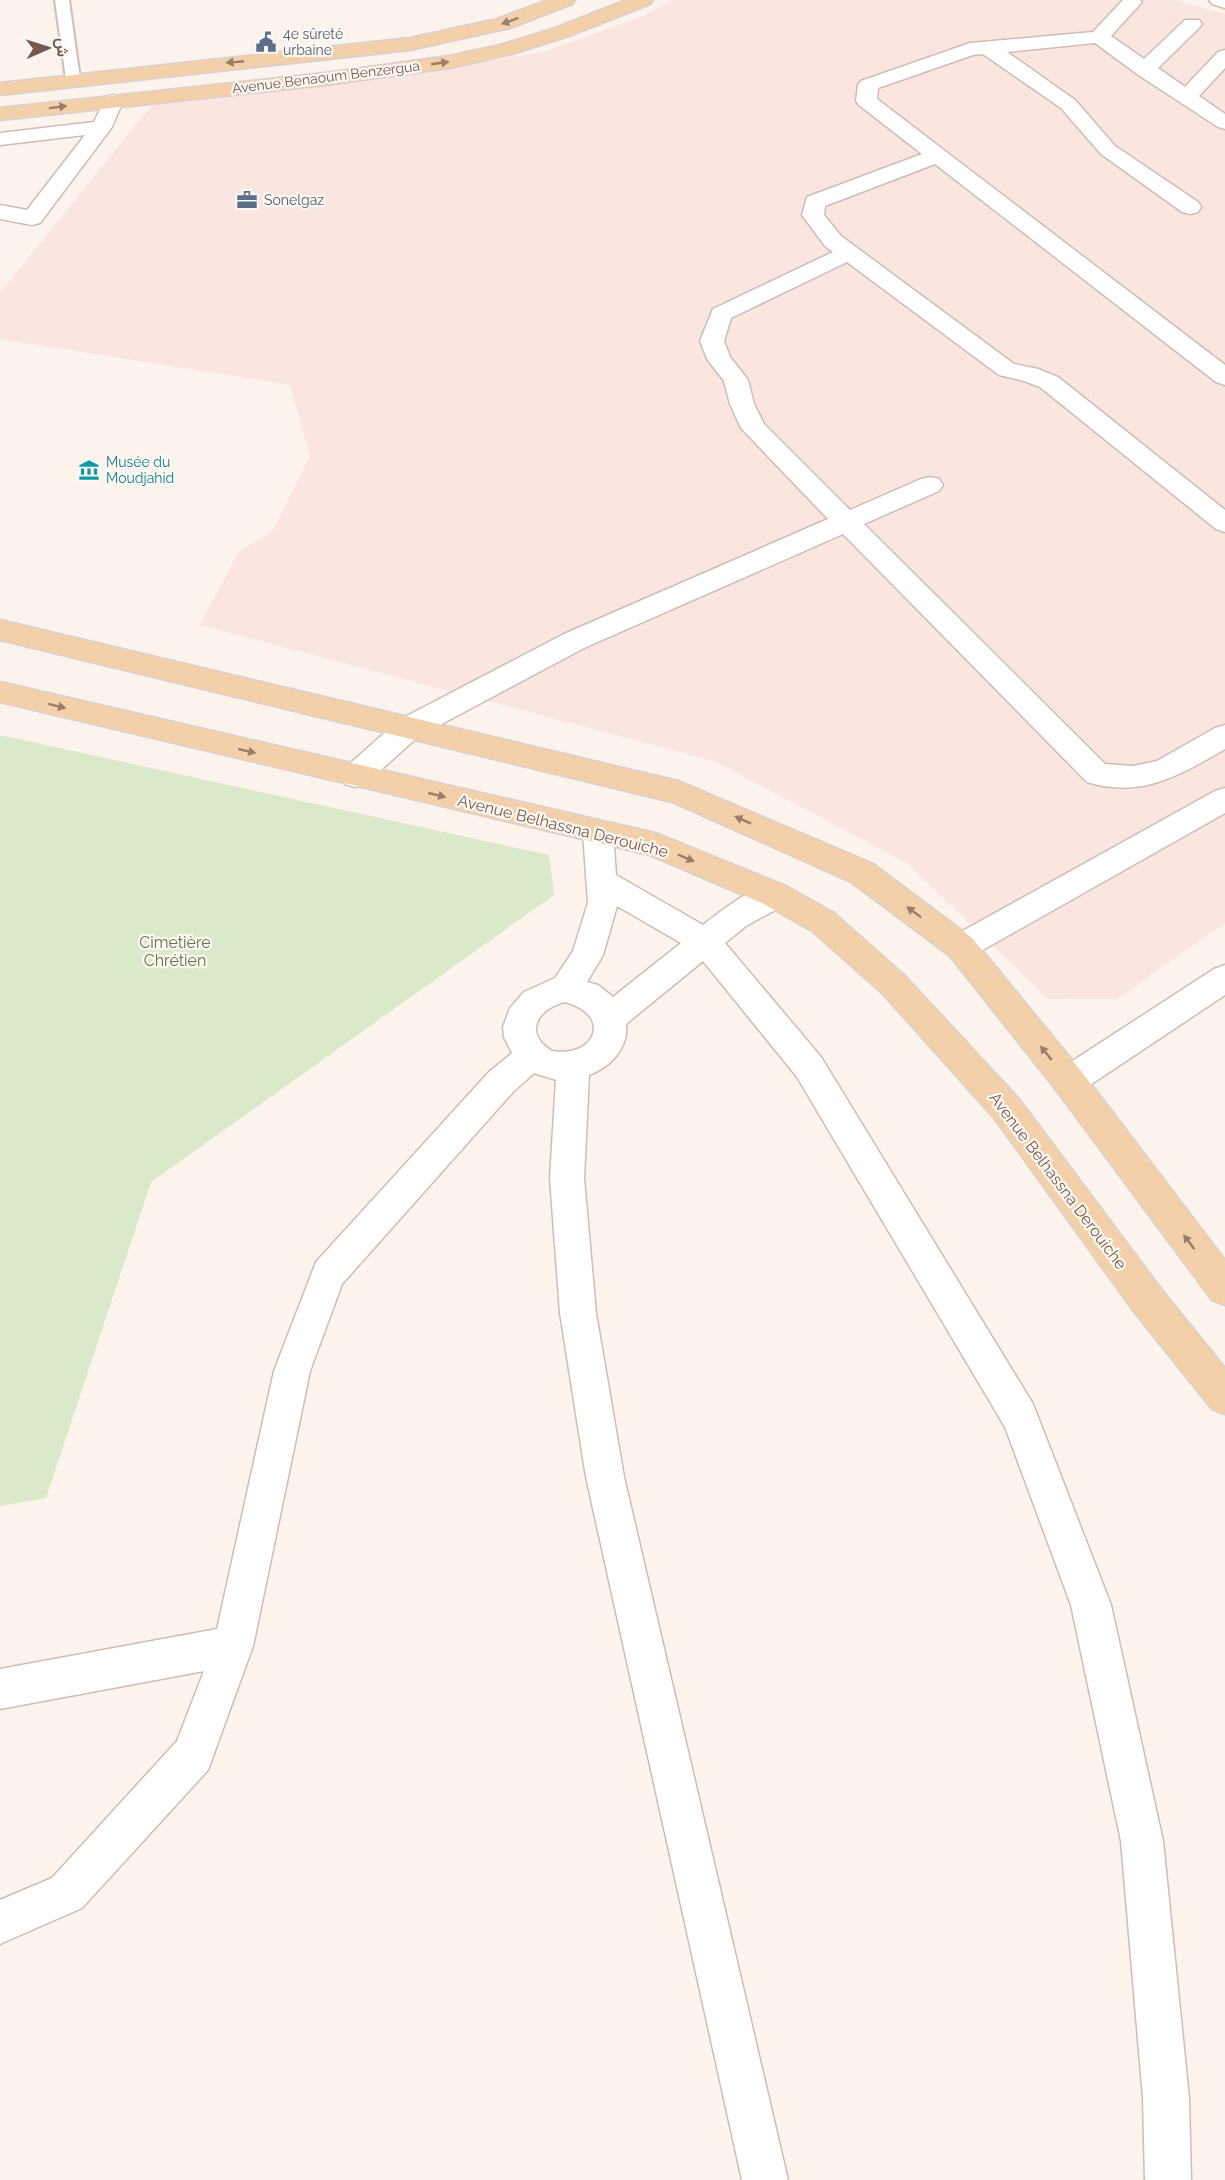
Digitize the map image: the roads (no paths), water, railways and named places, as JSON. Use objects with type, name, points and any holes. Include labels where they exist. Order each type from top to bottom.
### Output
[{"type":"main road","name":"Avenue Benaoum Benzergua","points":[[0,89],[73,79],[410,44],[503,24],[565,0]]},
{"type":"main road","name":"Avenue Benaoum Benzergua","points":[[0,114],[325,79],[449,62],[505,50],[562,32],[643,0]]},
{"type":"main road","points":[[0,630],[678,792],[862,873],[961,947],[1069,1081],[1225,1288]]},
{"type":"main road","name":"Avenue Belhassna Derouiche","points":[[0,692],[655,845],[774,895],[823,921],[893,984],[1007,1109],[1148,1301],[1225,1396]]},
{"type":"street","points":[[1219,0],[1225,2]]},
{"type":"street","points":[[1099,37],[1132,2]]},
{"type":"street","points":[[1144,70],[1192,24]]},
{"type":"street","points":[[1225,123],[1144,70],[1099,37],[970,48],[868,85],[866,101],[1225,377]]},
{"type":"street","points":[[987,47],[1068,104],[1108,150],[1190,207]]},
{"type":"street","points":[[1187,98],[1225,56]]},
{"type":"street","points":[[0,212],[32,218],[102,127],[113,101]]},
{"type":"street","points":[[0,139],[102,127]]},
{"type":"street","points":[[937,156],[815,202],[813,215],[833,241],[849,253],[1007,370],[1030,374],[1049,382],[1225,523]]},
{"type":"street","points":[[849,253],[722,314],[712,341],[719,359],[736,380],[753,428],[1097,774],[1133,777],[1164,770],[1225,736]]},
{"type":"street","points":[[355,776],[409,728],[574,641],[930,485]]},
{"type":"street","points":[[961,947],[1225,799]]},
{"type":"street","points":[[565,989],[586,955],[603,903],[598,832]]},
{"type":"street","points":[[602,882],[706,942],[809,1067],[1020,1417],[1091,1605],[1142,1841],[1166,2098],[1168,2180]]},
{"type":"street","points":[[610,1018],[735,917],[774,895]]},
{"type":"street","points":[[1069,1081],[1225,978]]},
{"type":"street","points":[[580,990],[594,996],[604,1006],[610,1018],[611,1031],[608,1044],[599,1055],[573,1066],[551,1065],[532,1055],[524,1045],[520,1033],[520,1020],[526,1007],[550,991],[580,990]]},
{"type":"street","points":[[0,1922],[67,1893],[193,1755],[233,1646],[292,1371],[328,1274],[501,1082],[532,1055]]},
{"type":"street","points":[[573,1066],[567,1178],[578,1313],[605,1477],[765,2180]]},
{"type":"street","points":[[0,1689],[233,1646]]},
{"type":"lane","points":[[62,0],[73,79]]},
{"type":"place","name":"4e sûreté urbaine","points":[[266,42]]},
{"type":"place","name":"Sonelgaz","points":[[247,200]]},
{"type":"place","name":"Musée du Moudjahid","points":[[89,470]]},
{"type":"park label","name":"Cimetière Chrétien","points":[[175,951]]}]
